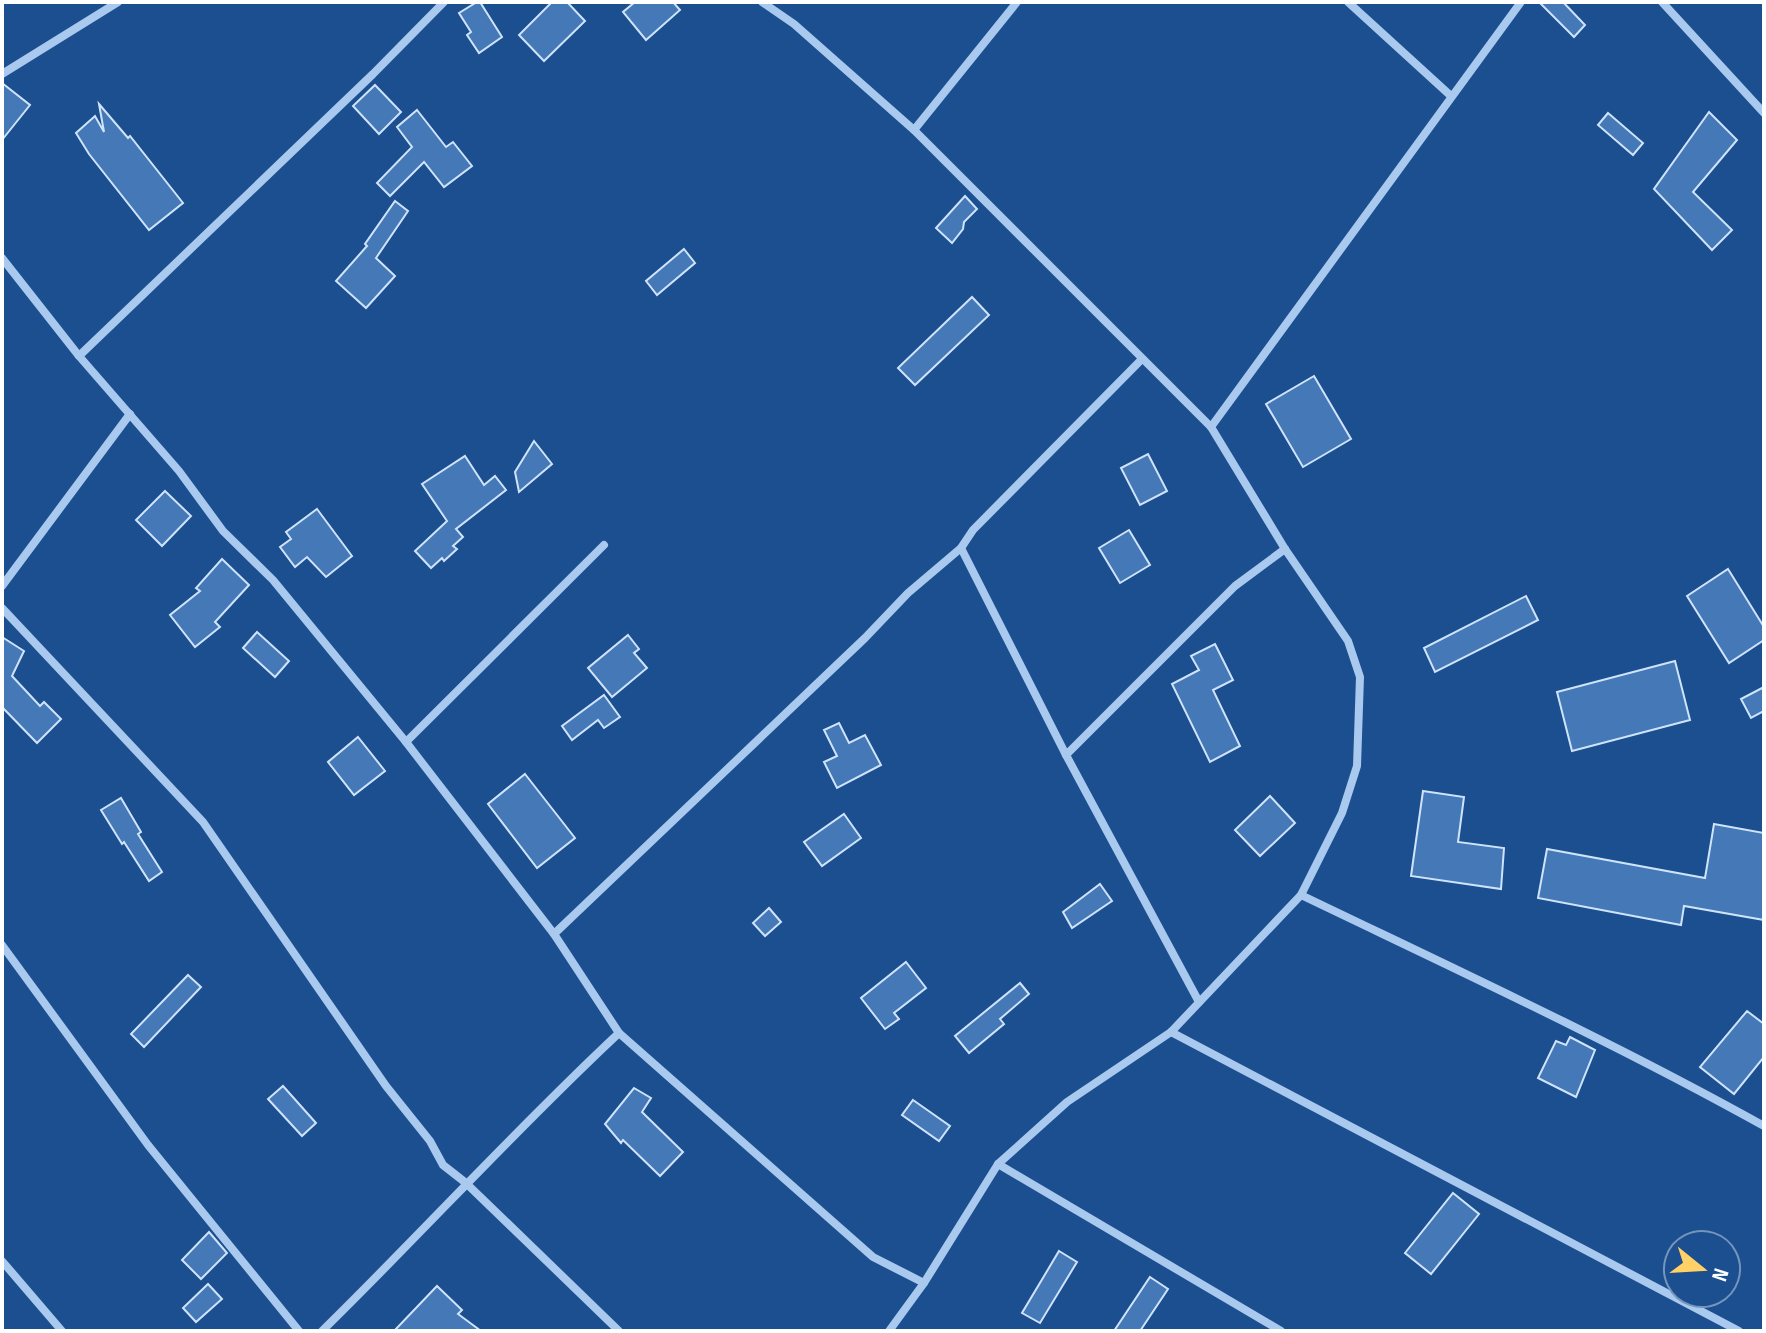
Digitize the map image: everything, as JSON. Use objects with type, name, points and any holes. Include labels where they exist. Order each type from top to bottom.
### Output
[{"type":"street","points":[[2,74],[118,2]]},
{"type":"street","points":[[79,356],[444,2]]},
{"type":"street","points":[[762,2],[794,24],[914,130],[1211,427],[1285,549],[1348,641],[1360,677],[1357,766],[1342,813],[1301,895],[1171,1032],[1067,1102],[998,1164],[924,1283],[889,1331]]},
{"type":"street","points":[[914,130],[1017,2]]},
{"type":"street","points":[[1348,2],[1451,96]]},
{"type":"street","points":[[1211,427],[1521,2]]},
{"type":"street","points":[[1662,2],[1764,113]]},
{"type":"street","points":[[2,258],[79,356],[179,471],[223,531],[273,580],[406,742],[554,934],[619,1033],[873,1257],[924,1283]]},
{"type":"street","points":[[554,934],[581,912],[899,602],[961,548],[973,530],[1035,469],[1065,433],[1142,359]]},
{"type":"street","points":[[2,586],[130,414]]},
{"type":"street","points":[[406,742],[604,545]]},
{"type":"street","points":[[961,548],[1066,755],[1199,1002]]},
{"type":"street","points":[[1066,755],[1235,586],[1285,549]]},
{"type":"street","points":[[2,608],[203,822],[386,1086],[430,1141],[443,1165],[466,1183],[619,1331]]},
{"type":"street","points":[[1301,895],[1531,1005],[1764,1126]]},
{"type":"street","points":[[2,945],[148,1145],[299,1331]]},
{"type":"street","points":[[1171,1032],[1739,1331]]},
{"type":"street","points":[[322,1331],[466,1183],[619,1033]]},
{"type":"street","points":[[998,1164],[1281,1331]]},
{"type":"street","points":[[2,1261],[62,1331]]},
{"type":"building","points":[[480,2],[502,37],[479,53],[467,35],[471,32],[459,13]]},
{"type":"building","points":[[552,2],[567,2],[585,21],[544,61],[519,35]]},
{"type":"building","points":[[635,2],[673,2],[680,10],[646,40],[623,12]]},
{"type":"building","points":[[1539,2],[1563,2],[1585,25],[1574,37]]},
{"type":"building","points":[[2,83],[30,105],[2,140]]},
{"type":"building","points":[[375,85],[401,112],[379,134],[353,106]]},
{"type":"building","points":[[99,104],[128,138],[130,136],[183,203],[149,230],[76,133],[95,116],[104,132]]},
{"type":"building","points":[[417,110],[446,147],[453,142],[472,166],[444,187],[424,162],[390,196],[377,183],[412,147],[397,127]]},
{"type":"building","points":[[1709,112],[1737,140],[1693,192],[1732,230],[1712,250],[1654,189]]},
{"type":"building","points":[[1608,113],[1643,143],[1633,155],[1598,125]]},
{"type":"building","points":[[965,196],[977,209],[964,222],[963,229],[952,243],[936,228]]},
{"type":"building","points":[[395,201],[408,211],[376,258],[395,276],[366,308],[336,281],[367,246],[365,244]]},
{"type":"building","points":[[684,249],[695,263],[657,295],[646,281]]},
{"type":"building","points":[[972,297],[989,315],[915,385],[898,368]]},
{"type":"building","points":[[1314,376],[1351,439],[1303,467],[1266,404]]},
{"type":"building","points":[[534,441],[552,464],[519,492],[515,472]]},
{"type":"building","points":[[1148,454],[1167,491],[1140,505],[1121,468]]},
{"type":"building","points":[[465,456],[484,485],[495,476],[506,490],[456,529],[463,537],[453,546],[457,549],[431,568],[415,551],[447,521],[422,484]]},
{"type":"building","points":[[165,491],[191,516],[162,546],[136,520]]},
{"type":"building","points":[[317,509],[352,556],[326,577],[307,557],[295,567],[280,547],[291,539],[286,532]]},
{"type":"building","points":[[1129,530],[1150,565],[1120,583],[1099,548]]},
{"type":"building","points":[[222,559],[249,585],[215,622],[220,627],[195,647],[170,615],[200,591],[196,588]]},
{"type":"building","points":[[1728,569],[1764,627],[1764,640],[1729,663],[1687,596]]},
{"type":"building","points":[[1526,596],[1538,620],[1435,672],[1424,648]]},
{"type":"building","points":[[257,632],[289,661],[275,677],[243,648]]},
{"type":"building","points":[[628,635],[639,649],[634,653],[647,668],[612,697],[588,668]]},
{"type":"building","points":[[2,637],[24,651],[12,676],[40,706],[44,702],[61,719],[37,743],[2,707]]},
{"type":"building","points":[[1215,644],[1233,680],[1213,690],[1240,746],[1210,762],[1172,684],[1199,670],[1191,656]]},
{"type":"building","points":[[1675,661],[1690,720],[1572,751],[1557,692]]},
{"type":"building","points":[[1764,687],[1764,711],[1751,718],[1741,699]]},
{"type":"building","points":[[604,695],[620,717],[604,728],[598,720],[572,740],[562,726]]},
{"type":"building","points":[[839,723],[849,743],[865,735],[881,765],[837,788],[824,762],[837,756],[824,730]]},
{"type":"building","points":[[358,737],[385,771],[354,795],[328,762]]},
{"type":"building","points":[[525,774],[575,838],[537,868],[488,804]]},
{"type":"building","points":[[1423,791],[1464,797],[1458,842],[1504,848],[1501,889],[1411,876]]},
{"type":"building","points":[[1270,796],[1295,823],[1260,856],[1235,830]]},
{"type":"building","points":[[121,798],[141,832],[138,834],[162,872],[149,881],[101,810]]},
{"type":"building","points":[[844,814],[861,838],[822,866],[804,842]]},
{"type":"building","points":[[1714,824],[1764,833],[1764,920],[1684,906],[1681,925],[1538,898],[1547,849],[1705,878]]},
{"type":"building","points":[[1100,884],[1112,901],[1072,928],[1063,912]]},
{"type":"building","points":[[769,908],[781,922],[765,936],[753,923]]},
{"type":"building","points":[[906,962],[926,988],[894,1013],[899,1019],[885,1029],[861,998]]},
{"type":"building","points":[[188,975],[201,987],[144,1047],[131,1034]]},
{"type":"building","points":[[1020,983],[1029,994],[1000,1019],[1004,1024],[969,1053],[955,1036]]},
{"type":"building","points":[[1747,1011],[1764,1024],[1764,1057],[1734,1094],[1700,1067]]},
{"type":"building","points":[[1570,1037],[1595,1050],[1576,1097],[1538,1078],[1556,1041],[1566,1045]]},
{"type":"building","points":[[283,1086],[316,1123],[302,1136],[268,1099]]},
{"type":"building","points":[[634,1088],[651,1098],[642,1112],[683,1152],[660,1176],[623,1140],[621,1143],[605,1124]]},
{"type":"building","points":[[913,1100],[950,1126],[939,1141],[902,1115]]},
{"type":"building","points":[[1453,1193],[1479,1214],[1431,1274],[1405,1253]]},
{"type":"building","points":[[209,1232],[227,1253],[201,1279],[182,1260]]},
{"type":"building","points":[[1059,1251],[1077,1262],[1040,1323],[1022,1313]]},
{"type":"building","points":[[1150,1277],[1168,1289],[1140,1331],[1114,1331]]},
{"type":"building","points":[[208,1284],[222,1299],[196,1322],[183,1308]]},
{"type":"building","points":[[437,1286],[462,1310],[458,1314],[481,1331],[394,1331]]}]
